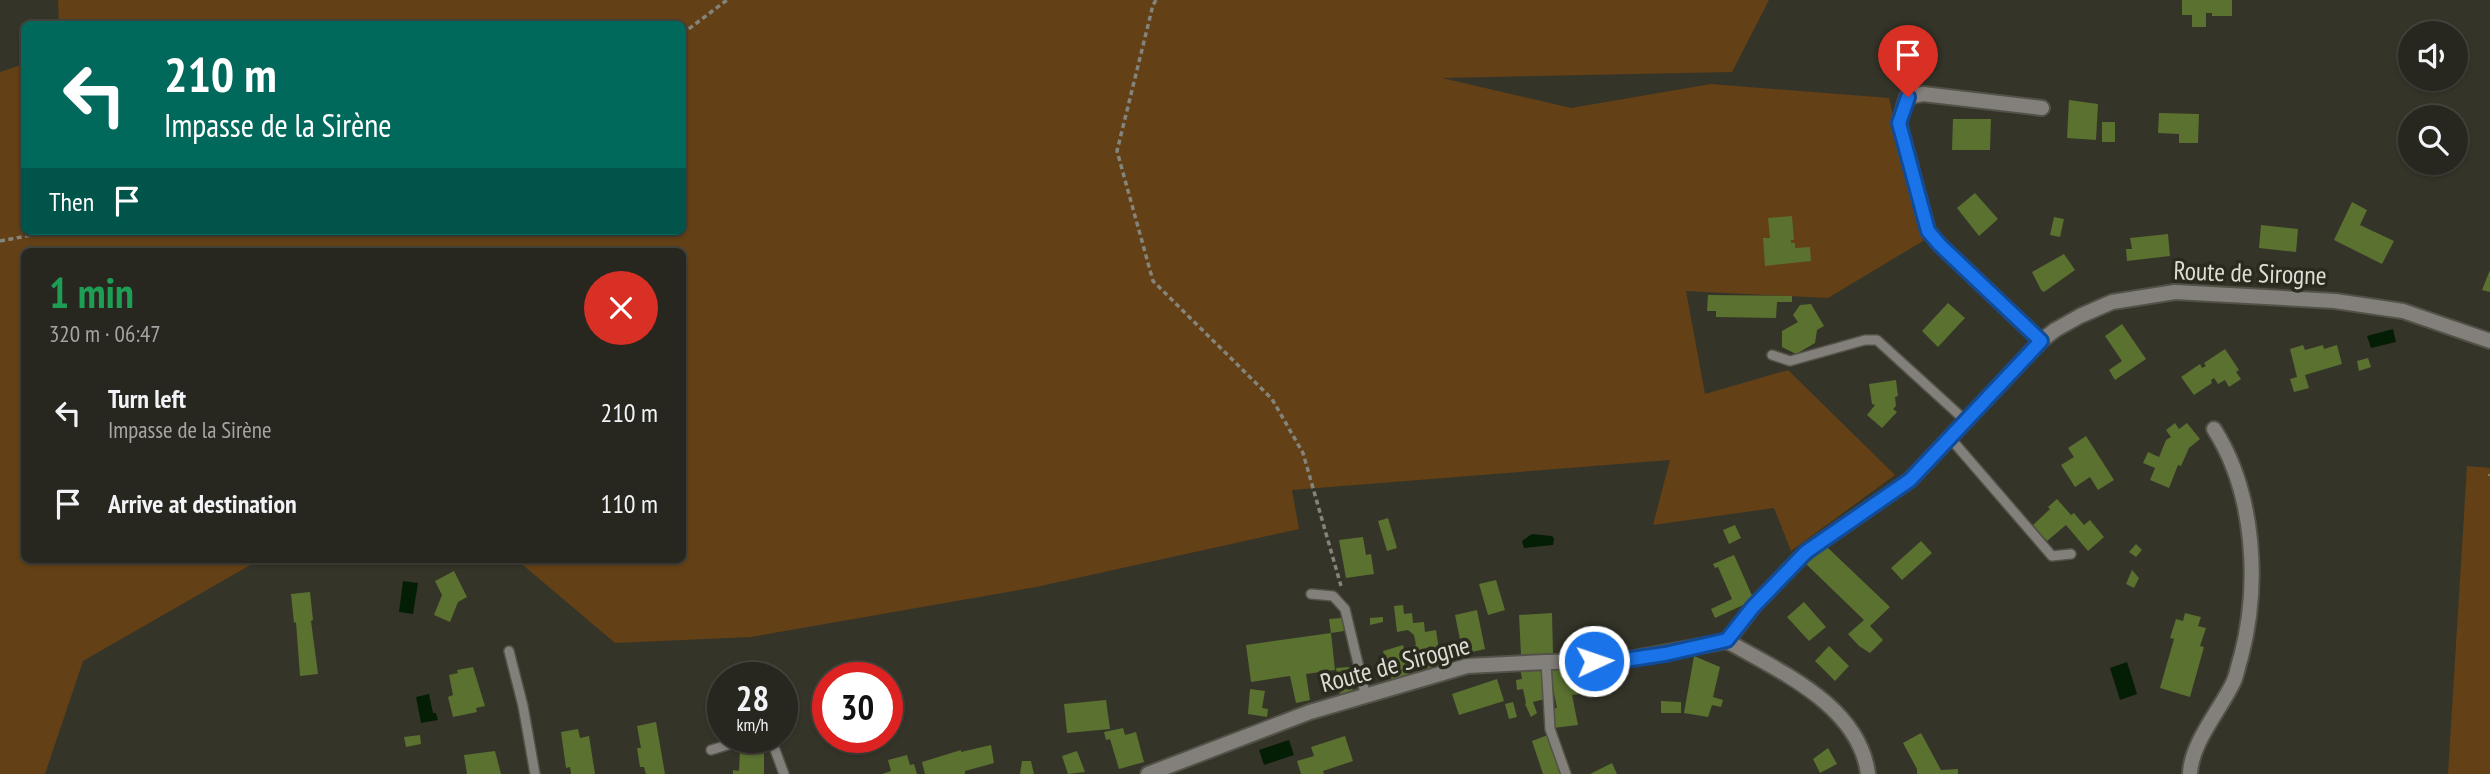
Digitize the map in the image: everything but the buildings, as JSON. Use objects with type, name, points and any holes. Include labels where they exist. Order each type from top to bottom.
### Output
[{"type":"street","points":[[2041,341],[1928,231],[1899,123],[1908,97],[1923,94],[2042,108]]},
{"type":"street","name":"Route de Sirogne","points":[[1148,774],[1310,712],[1467,666],[1618,661],[1727,640],[1753,607],[1806,552],[1910,480],[2041,341],[2054,330],[2112,302],[2175,292],[2335,301],[2403,311],[2490,341]]},
{"type":"street","points":[[2190,774],[2204,733],[2234,681],[2247,634],[2253,576],[2247,517],[2228,451],[2214,429]]},
{"type":"street","points":[[1727,640],[1823,700],[1853,730],[1868,774]]},
{"type":"lane","points":[[1772,355],[1790,361],[1865,340],[1877,340],[1967,422]]},
{"type":"lane","points":[[1951,439],[2052,556],[2071,554]]},
{"type":"lane","points":[[1311,594],[1333,596],[1345,609],[1366,697]]},
{"type":"lane","points":[[509,651],[523,706],[534,774]]},
{"type":"lane","points":[[1546,662],[1550,729],[1566,774]]},
{"type":"lane","points":[[776,753],[784,774]]},
{"type":"path","points":[[686,31],[727,0]]},
{"type":"path","points":[[1156,0],[1117,151],[1153,281],[1272,399],[1303,453],[1342,589],[1345,609]]},
{"type":"path","points":[[0,241],[32,235]]},
{"type":"shaded area","points":[[58,0],[1769,0],[1732,72],[1442,78],[1571,108],[1711,84],[1889,98],[1923,241],[1828,298],[1686,291],[1705,394],[1788,370],[1895,475],[1791,551],[1774,508],[1653,525],[1670,460],[1292,490],[1299,529],[1036,587],[751,637],[615,643],[521,563],[686,563],[686,248],[21,248],[21,563],[254,563],[83,661],[45,774],[0,774],[0,72],[21,65],[21,235],[686,235],[686,21],[59,21]]},
{"type":"shaded area","points":[[2393,329],[2396,342],[2371,348],[2367,336]]},
{"type":"shaded area","points":[[2467,466],[2490,468],[2490,774],[2448,774]]},
{"type":"shaded area","points":[[1532,534],[1552,536],[1553,545],[1524,548],[1522,541]]},
{"type":"shaded area","points":[[403,581],[418,583],[413,614],[399,612]]},
{"type":"shaded area","points":[[2127,662],[2137,694],[2120,700],[2110,668]]},
{"type":"shaded area","points":[[429,694],[433,713],[436,713],[438,720],[421,723],[416,697]]},
{"type":"shaded area","points":[[1289,740],[1294,755],[1264,765],[1259,750]]},
{"type":"route","points":[[1594,661],[1618,661],[1665,654],[1727,640],[1753,607],[1806,552],[1910,480],[2041,341],[1928,231],[1899,123],[1908,97]]}]
